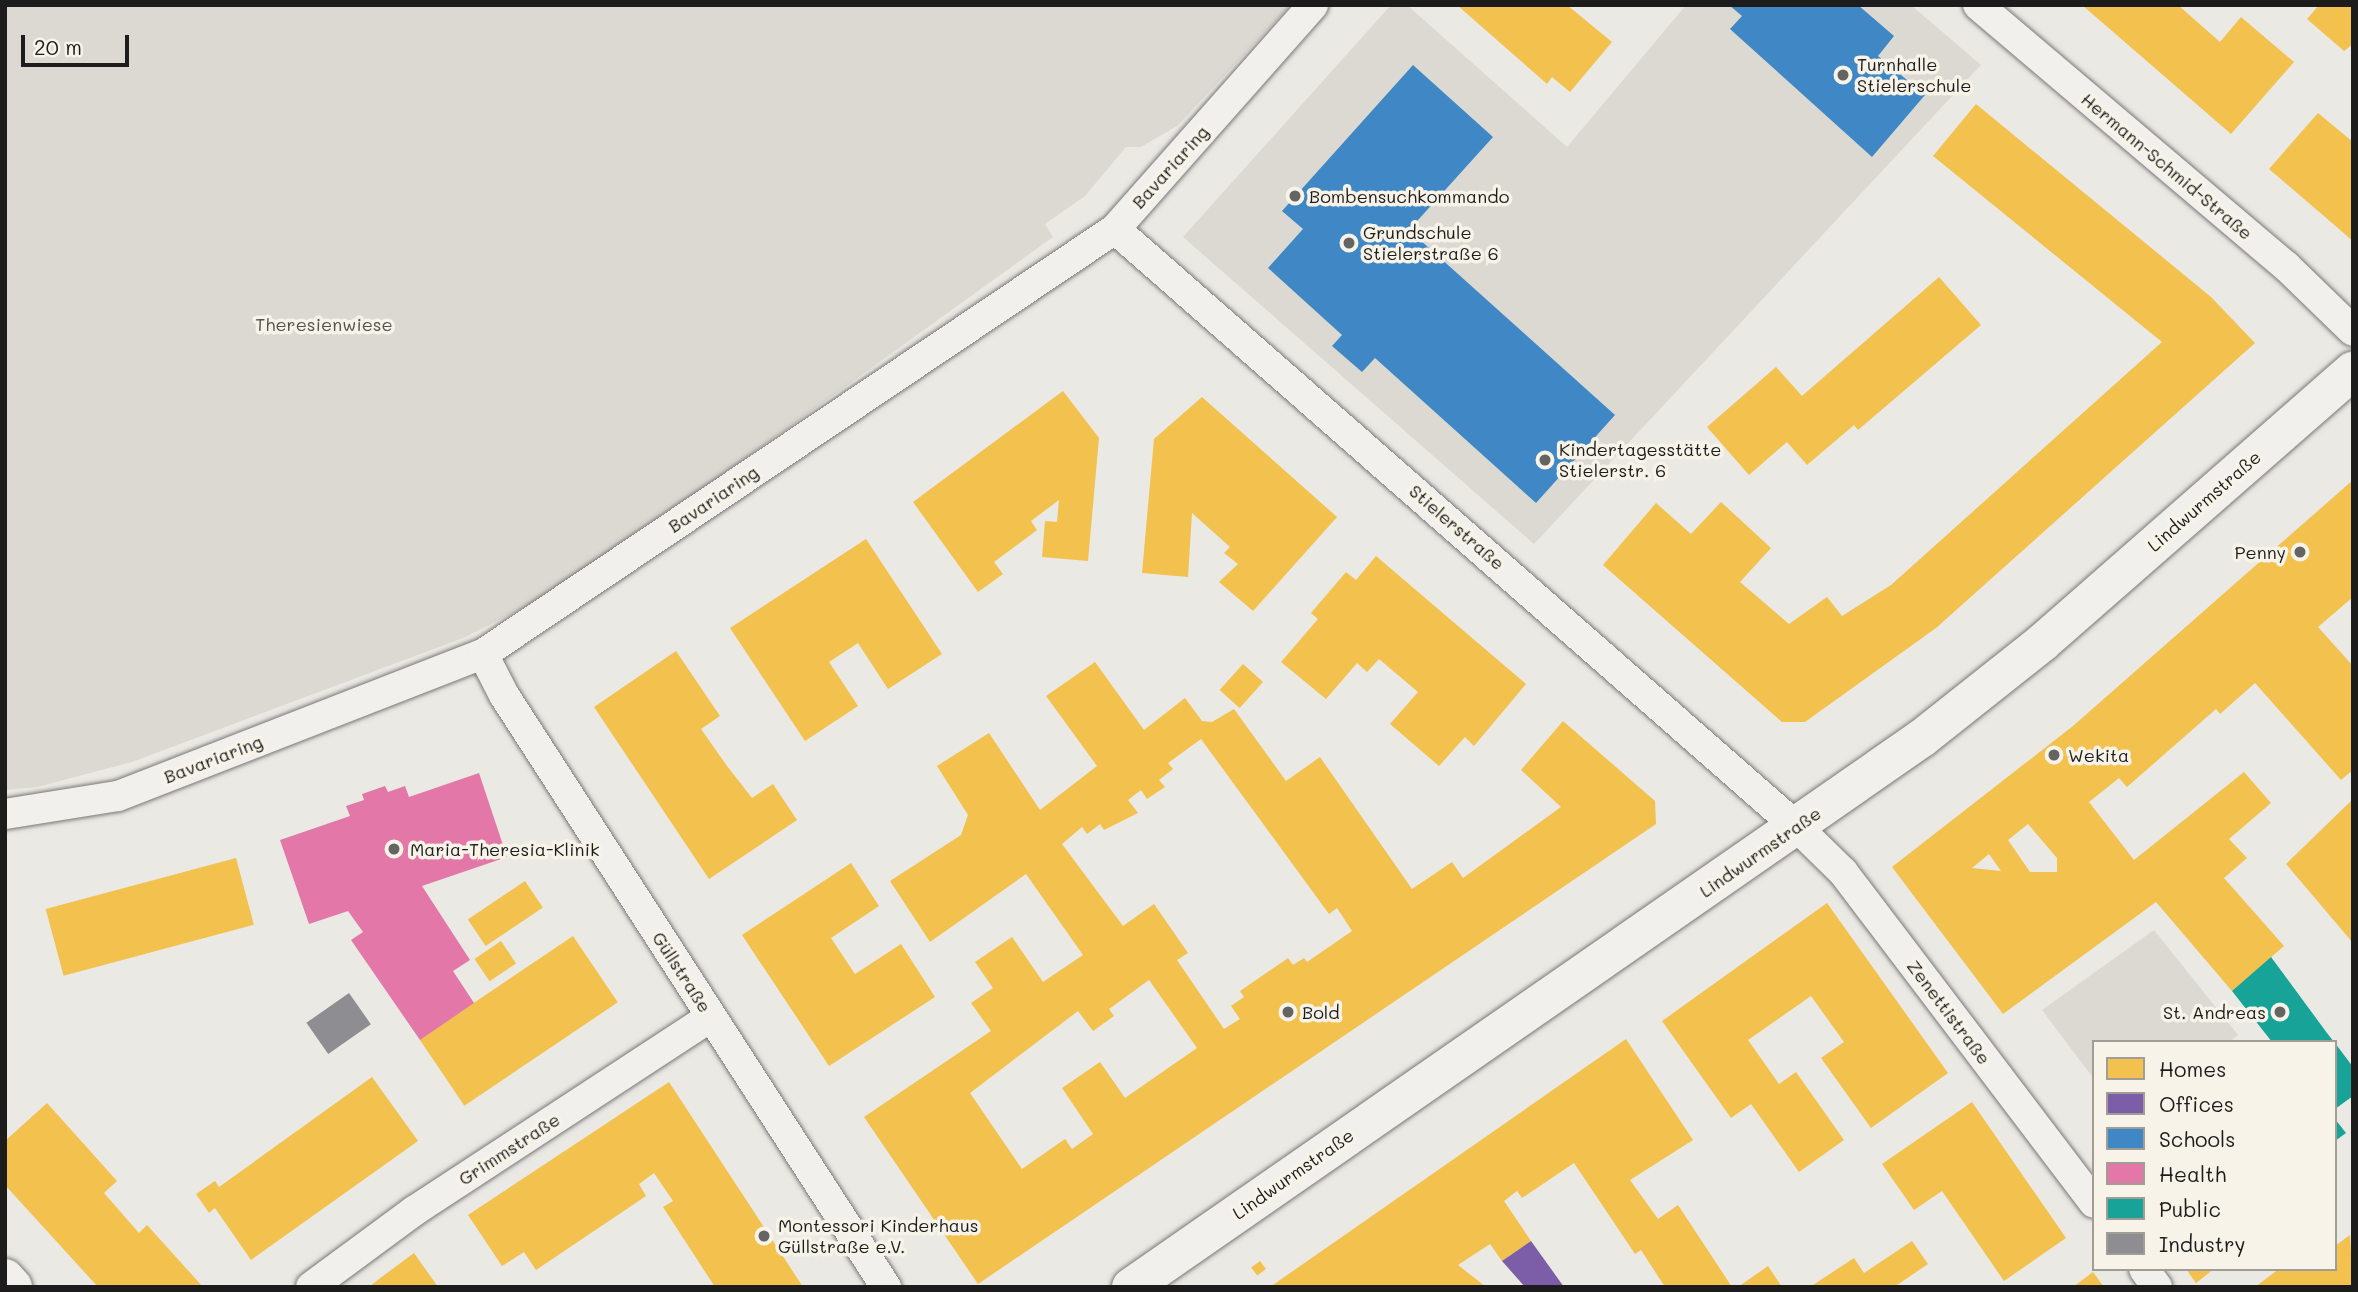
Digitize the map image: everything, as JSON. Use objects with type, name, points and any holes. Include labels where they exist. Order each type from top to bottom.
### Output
[{"type":"main road","name":"Lindwurmstraße","points":[[1131,1287],[1797,827],[2043,642],[2353,371]]},
{"type":"main road","points":[[5,1278],[13,1287]]},
{"type":"street","name":"Bavariaring","points":[[5,814],[118,796],[483,654],[1115,229],[1313,5]]},
{"type":"street","name":"Hermann-Schmid-Straße","points":[[1989,9],[2286,266],[2353,331]]},
{"type":"street","name":"Stielerstraße","points":[[1115,229],[1797,827]]},
{"type":"street","name":"Güllstraße","points":[[483,654],[504,695],[886,1287]]},
{"type":"street","name":"Zenettistraße","points":[[1797,827],[1843,872],[2092,1200]]},
{"type":"street","name":"Grimmstraße","points":[[311,1287],[414,1211],[710,1017]]},
{"type":"street","points":[[2145,1271],[2157,1287]]},
{"type":"shaded area","name":"Theresienwiese","points":[[5,5],[1291,5],[1177,126],[1141,147],[1126,147],[1085,196],[1045,224],[1053,237],[678,507],[529,605],[463,638],[132,762],[37,787],[5,790]]},
{"type":"shaded area","points":[[1391,5],[1407,5],[1567,147],[1686,5],[1911,5],[1981,65],[1534,544],[1183,237]]},
{"type":"shaded area","points":[[2154,930],[2238,1035],[2232,1040],[2092,1040],[2092,1076],[2042,1010]]},
{"type":"building: Homes","points":[[1457,5],[1567,5],[1612,42],[1570,92],[1552,77],[1547,84]]},
{"type":"building: Homes","points":[[2082,5],[2178,5],[2220,42],[2241,17],[2294,62],[2231,134]]},
{"type":"building: Homes","points":[[2319,5],[2353,5],[2353,44],[2344,51],[2307,19]]},
{"type":"building: Homes","points":[[1976,104],[2211,297],[2255,343],[1936,628],[1805,722],[1782,722],[1603,565],[1656,503],[1691,534],[1721,502],[1771,548],[1740,582],[1789,624],[1827,597],[1842,616],[1891,585],[2162,342],[1933,156]]},
{"type":"building: Homes","points":[[2318,113],[2353,142],[2353,241],[2269,169]]},
{"type":"building: Homes","points":[[1939,277],[1981,325],[1858,430],[1854,425],[1807,465],[1787,442],[1749,475],[1707,427],[1776,367],[1802,396]]},
{"type":"building: Homes","points":[[1063,391],[1099,438],[1088,561],[1042,557],[1045,521],[1057,522],[1059,500],[1031,521],[1037,530],[994,562],[1003,574],[978,592],[913,502]]},
{"type":"building: Homes","points":[[1202,397],[1337,517],[1253,611],[1219,582],[1238,564],[1224,553],[1230,547],[1192,513],[1188,577],[1142,573],[1154,439]]},
{"type":"building: Homes","points":[[2353,480],[2353,597],[2318,627],[2353,666],[2353,770],[2341,780],[2255,683],[2220,714],[2216,709],[2127,787],[2119,778],[2089,802],[2134,860],[2244,772],[2271,803],[2229,839],[2247,858],[2224,878],[2284,946],[2232,991],[2156,902],[2003,1014],[1892,867],[2073,726]],"holes":[[[2028,824],[2057,858],[2057,872],[2030,872],[2008,840]],[[1989,854],[2001,871],[1972,868]]]},
{"type":"building: Homes","points":[[866,539],[942,654],[888,689],[858,643],[829,662],[858,706],[805,741],[730,628]]},
{"type":"building: Homes","points":[[1376,556],[1526,684],[1474,746],[1465,737],[1439,766],[1390,724],[1418,692],[1379,659],[1367,672],[1357,663],[1326,699],[1281,662],[1318,619],[1311,613],[1346,572],[1356,580]]},
{"type":"building: Homes","points":[[676,651],[720,716],[701,729],[727,766],[752,798],[773,784],[797,820],[709,879],[594,707]]},
{"type":"building: Homes","points":[[1095,662],[1144,730],[1185,698],[1202,721],[1212,722],[1234,709],[1286,781],[1320,757],[1412,889],[1452,862],[1463,878],[1561,807],[1521,770],[1563,721],[1655,801],[1656,824],[978,1284],[864,1117],[991,1031],[971,1003],[993,988],[975,962],[1012,937],[1043,982],[1083,955],[1026,874],[930,942],[890,881],[961,835],[968,815],[937,766],[989,733],[1040,810],[1097,766],[1046,696]],"holes":[[[1201,739],[1329,914],[1337,908],[1352,931],[1307,962],[1304,958],[1293,965],[1288,958],[1240,991],[1244,997],[1231,1006],[1240,1019],[1224,1029],[1177,960],[1188,953],[1154,904],[1123,926],[1062,844],[1082,827],[1087,834],[1100,824],[1104,830],[1138,813],[1128,800],[1141,790],[1147,799],[1165,787],[1159,780],[1173,769],[1168,763]],[[1149,980],[1197,1048],[1125,1098],[1100,1062],[1062,1088],[1093,1134],[1072,1149],[1065,1139],[1022,1169],[970,1093],[1078,1011],[1093,1031],[1114,1016],[1109,1009]]]},
{"type":"building: Homes","points":[[1243,664],[1263,682],[1240,708],[1220,690]]},
{"type":"building: Homes","points":[[2353,799],[2353,943],[2286,864]]},
{"type":"building: Homes","points":[[236,858],[254,925],[64,976],[46,909]]},
{"type":"building: Homes","points":[[851,863],[879,906],[831,938],[855,974],[901,944],[935,997],[829,1066],[742,935]]},
{"type":"building: Homes","points":[[525,881],[543,908],[486,946],[468,920]]},
{"type":"building: Homes","points":[[1827,903],[1948,1073],[1871,1128],[1821,1058],[1844,1042],[1811,996],[1748,1040],[1779,1084],[1796,1072],[1844,1140],[1799,1172],[1751,1104],[1731,1118],[1662,1021]]},
{"type":"building: Homes","points":[[573,936],[618,1002],[464,1106],[420,1039]]},
{"type":"building: Homes","points":[[501,941],[516,963],[490,981],[474,959]]},
{"type":"building: Homes","points":[[1626,1039],[1693,1140],[1630,1180],[1658,1219],[1678,1205],[1732,1287],[1665,1287],[1641,1250],[1635,1254],[1574,1163],[1522,1198],[1517,1191],[1504,1201],[1531,1241],[1502,1261],[1490,1244],[1458,1265],[1486,1287],[1270,1287]]},
{"type":"building: Homes","points":[[372,1077],[418,1141],[251,1260],[215,1208],[209,1213],[196,1194],[215,1181],[219,1187]]},
{"type":"building: Homes","points":[[669,1082],[803,1287],[715,1287],[663,1207],[673,1201],[654,1173],[639,1184],[646,1196],[536,1270],[524,1252],[502,1266],[468,1215]]},
{"type":"building: Homes","points":[[1972,1102],[2066,1238],[2004,1281],[1942,1191],[1914,1210],[1882,1164]]},
{"type":"building: Homes","points":[[47,1103],[117,1181],[104,1193],[139,1233],[147,1225],[203,1287],[98,1287],[5,1185],[5,1141]]},
{"type":"building: Homes","points":[[2350,1235],[2353,1287],[2255,1287],[2276,1271],[2337,1271],[2337,1245]]},
{"type":"building: Homes","points":[[1912,1241],[1928,1264],[1894,1287],[1810,1287],[1854,1258],[1864,1273]]},
{"type":"building: Homes","points":[[414,1253],[438,1287],[369,1287],[379,1279]]},
{"type":"building: Homes","points":[[1260,1261],[1266,1269],[1257,1276],[1251,1268]]},
{"type":"building: Homes","points":[[1768,1266],[1782,1287],[1738,1287]]},
{"type":"building: Homes","points":[[2187,1271],[2211,1271],[2196,1283]]},
{"type":"building: Homes","points":[[2093,1272],[2104,1287],[2073,1287]]},
{"type":"building: Offices","points":[[1531,1241],[1564,1287],[1525,1287],[1502,1261]]},
{"type":"building: Schools","name":"Turnhalle Stielerschule","points":[[1729,5],[1858,5],[1894,36],[1878,56],[1925,95],[1872,157],[1730,29],[1742,16]]},
{"type":"building: Schools","points":[[1413,65],[1493,137],[1409,230],[1615,415],[1536,503],[1375,358],[1362,372],[1332,346],[1342,335],[1268,268],[1303,229],[1282,211]]},
{"type":"building: Health","points":[[479,773],[507,857],[422,886],[470,960],[453,971],[474,1003],[420,1040],[351,940],[363,932],[348,911],[309,924],[280,840],[350,816],[346,806],[364,800],[362,794],[385,786],[388,792],[405,786],[409,797]]},
{"type":"building: Public","name":"St. Andreas","points":[[2271,957],[2333,1040],[2270,1040],[2232,991]]},
{"type":"building: Public","points":[[2337,1046],[2353,1067],[2353,1096],[2337,1108]]},
{"type":"building: Public","points":[[2337,1122],[2346,1133],[2337,1140]]},
{"type":"building: Industry","points":[[349,993],[371,1024],[328,1054],[306,1023]]},
{"type":"place","name":"Turnhalle Stielerschule","points":[[1843,75]]},
{"type":"place","name":"Bombensuchkommando","points":[[1295,196]]},
{"type":"place","name":"Grundschule Stielerstraße 6","points":[[1349,243]]},
{"type":"place","name":"Kindertagesstätte Stielerstr. 6","points":[[1545,460]]},
{"type":"place","name":"Penny","points":[[2300,552]]},
{"type":"place","name":"Wekita","points":[[2054,755]]},
{"type":"place","name":"Maria-Theresia-Klinik","points":[[394,849]]},
{"type":"place","name":"Bold","points":[[1288,1012]]},
{"type":"place","name":"St. Andreas","points":[[2280,1012]]},
{"type":"place","name":"Montessori Kinderhaus Güllstraße e.V.","points":[[764,1236]]}]
